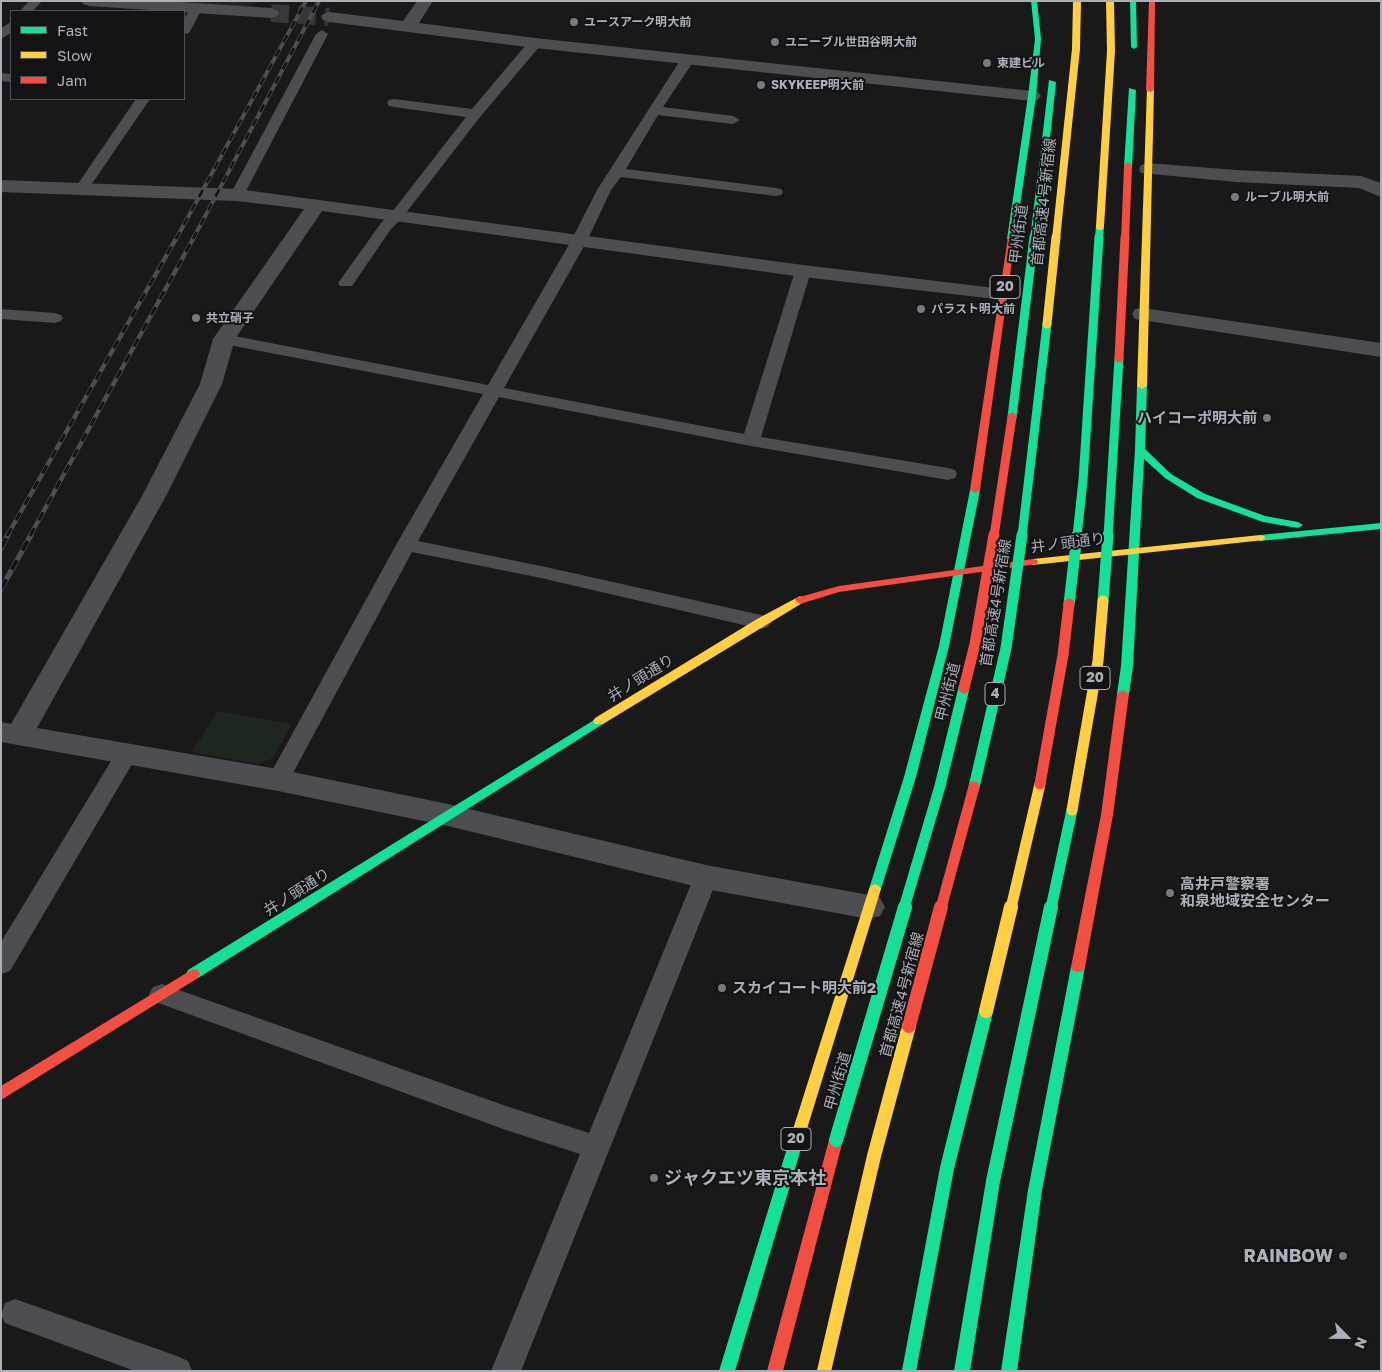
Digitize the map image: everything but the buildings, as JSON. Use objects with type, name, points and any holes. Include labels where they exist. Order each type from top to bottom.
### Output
[{"type":"main road","name":"20","points":[[727,1371],[799,1131],[910,777],[944,646],[974,497],[1032,96],[1038,39],[1034,1]]},
{"type":"main road","name":"首都高速4号新宿線","points":[[824,1371],[874,1156],[973,792],[1006,648],[1032,461],[1076,48],[1077,1]]},
{"type":"main road","points":[[1133,1],[1133,57]]},
{"type":"main road","points":[[1009,1371],[1035,1190],[1107,815],[1128,666],[1140,450],[1152,1]]},
{"type":"main road","points":[[909,1371],[947,1168],[1036,805],[1063,655],[1083,480],[1111,51],[1111,4]]},
{"type":"main road","name":"甲州街道","points":[[775,1371],[836,1140],[940,786],[975,644],[1005,470],[1044,157],[1053,69]]},
{"type":"main road","name":"20","points":[[962,1371],[993,1181],[1073,807],[1098,661],[1113,478],[1132,77]]},
{"type":"main road","points":[[1140,450],[1168,476],[1201,496],[1263,519],[1300,526],[1381,525]]},
{"type":"main road","name":"井ノ頭通り","points":[[1,1094],[760,622],[805,598],[838,590],[960,571],[1134,550],[1381,525]]},
{"type":"street","points":[[89,1],[270,13]]},
{"type":"street","points":[[408,27],[425,1]]},
{"type":"street","points":[[328,17],[535,43],[1032,96]]},
{"type":"street","points":[[1148,169],[1236,176],[1353,181],[1361,182],[1381,191]]},
{"type":"street","points":[[1,186],[237,195],[804,271],[1004,294]]},
{"type":"street","points":[[317,205],[224,339],[211,384],[154,496],[10,734],[278,780],[448,815],[706,877],[869,907]]},
{"type":"street","points":[[1143,314],[1381,350]]},
{"type":"lane","points":[[27,10],[36,1]]},
{"type":"lane","points":[[185,28],[196,9]]},
{"type":"lane","points":[[237,195],[322,34]]},
{"type":"lane","points":[[346,283],[386,226],[397,215],[475,114],[535,43]]},
{"type":"lane","points":[[278,780],[406,545],[579,241],[604,190],[688,59]]},
{"type":"lane","points":[[82,188],[142,100]]},
{"type":"lane","points":[[394,103],[475,114]]},
{"type":"lane","points":[[654,110],[733,120]]},
{"type":"lane","points":[[617,172],[776,192]]},
{"type":"lane","points":[[751,441],[804,271]]},
{"type":"lane","points":[[1,314],[55,318]]},
{"type":"lane","points":[[224,339],[751,441],[948,474]]},
{"type":"lane","points":[[406,545],[541,572],[760,622]]},
{"type":"lane","points":[[1,964],[127,754]]},
{"type":"lane","points":[[506,1371],[706,877]]},
{"type":"lane","points":[[162,994],[506,1118],[597,1148]]},
{"type":"lane","points":[[15,1313],[177,1371]]},
{"type":"shaded area","points":[[169,1],[260,1],[247,7]]},
{"type":"shaded area","points":[[218,711],[292,724],[273,758],[258,764],[192,752]]},
{"type":"tunnel","points":[[271,13],[329,17]]},
{"type":"railway","points":[[176,239],[306,1]]},
{"type":"railway","points":[[193,239],[319,1]]},
{"type":"railway","points":[[7,536],[177,237]]},
{"type":"railway","points":[[30,536],[194,237]]},
{"type":"railway","points":[[1,548],[8,535]]},
{"type":"railway","points":[[1,589],[31,535]]},
{"type":"traffic: fast","points":[[1011,239],[1032,96],[1038,39],[1034,1]]},
{"type":"traffic: fast","points":[[1133,1],[1134,47]]},
{"type":"traffic: fast","points":[[1044,157],[1052,82]]},
{"type":"traffic: fast","points":[[1128,167],[1132,90]]},
{"type":"traffic: fast","points":[[1012,417],[1044,157]]},
{"type":"traffic: fast","points":[[1069,604],[1083,480],[1100,226]]},
{"type":"traffic: fast","points":[[974,787],[1006,648],[1031,471],[1047,324]]},
{"type":"traffic: fast","points":[[1103,601],[1113,478],[1119,358]]},
{"type":"traffic: fast","points":[[1123,694],[1127,666],[1142,386]]},
{"type":"traffic: fast","points":[[1140,450],[1168,476],[1201,496],[1263,519],[1298,525]]},
{"type":"traffic: fast","points":[[875,889],[910,777],[944,646],[975,490]]},
{"type":"traffic: fast","points":[[1260,538],[1381,526]]},
{"type":"traffic: fast","points":[[836,1140],[940,786],[964,688]]},
{"type":"traffic: fast","points":[[193,974],[599,721]]},
{"type":"traffic: fast","points":[[993,1181],[1072,810]]},
{"type":"traffic: fast","points":[[1009,1371],[1035,1190],[1078,967]]},
{"type":"traffic: fast","points":[[909,1371],[947,1168],[986,1011]]},
{"type":"traffic: fast","points":[[727,1371],[795,1145]]},
{"type":"traffic: fast","points":[[962,1371],[993,1181]]},
{"type":"traffic: slow","points":[[1047,324],[1076,49],[1077,1]]},
{"type":"traffic: slow","points":[[1100,226],[1111,51],[1110,1]]},
{"type":"traffic: slow","points":[[1142,386],[1150,90]]},
{"type":"traffic: slow","points":[[1033,562],[1260,538]]},
{"type":"traffic: slow","points":[[599,721],[800,600]]},
{"type":"traffic: slow","points":[[1072,810],[1098,661],[1103,601]]},
{"type":"traffic: slow","points":[[986,1011],[1040,784]]},
{"type":"traffic: slow","points":[[795,1145],[875,889]]},
{"type":"traffic: slow","points":[[824,1371],[874,1156],[909,1026]]},
{"type":"traffic: jam","points":[[1150,90],[1152,1]]},
{"type":"traffic: jam","points":[[1119,358],[1128,167]]},
{"type":"traffic: jam","points":[[975,490],[1011,239]]},
{"type":"traffic: jam","points":[[964,688],[975,644],[1012,417]]},
{"type":"traffic: jam","points":[[800,600],[839,589],[1033,562]]},
{"type":"traffic: jam","points":[[1040,784],[1063,655],[1069,604]]},
{"type":"traffic: jam","points":[[1078,967],[1107,815],[1123,694]]},
{"type":"traffic: jam","points":[[909,1026],[974,787]]},
{"type":"traffic: jam","points":[[1,1094],[193,974]]},
{"type":"traffic: jam","points":[[775,1371],[836,1140]]},
{"type":"place","name":"ユースアーク明大前","points":[[574,22]]},
{"type":"place","name":"ユニーブル世田谷明大前","points":[[775,42]]},
{"type":"place","name":"東建ビル","points":[[987,63]]},
{"type":"place","name":"SKYKEEP明大前","points":[[761,85]]},
{"type":"place","name":"ルーブル明大前","points":[[1235,197]]},
{"type":"place","name":"パラスト明大前","points":[[921,309]]},
{"type":"place","name":"共立硝子","points":[[196,318]]},
{"type":"place","name":"ハイコーポ明大前","points":[[1267,418]]},
{"type":"place","name":"高井戸警察署 和泉地域安全センター","points":[[1170,893]]},
{"type":"place","name":"スカイコート明大前2","points":[[722,988]]},
{"type":"place","name":"ジャクエツ東京本社","points":[[654,1178]]},
{"type":"place","name":"RAINBOW","points":[[1343,1256]]}]
